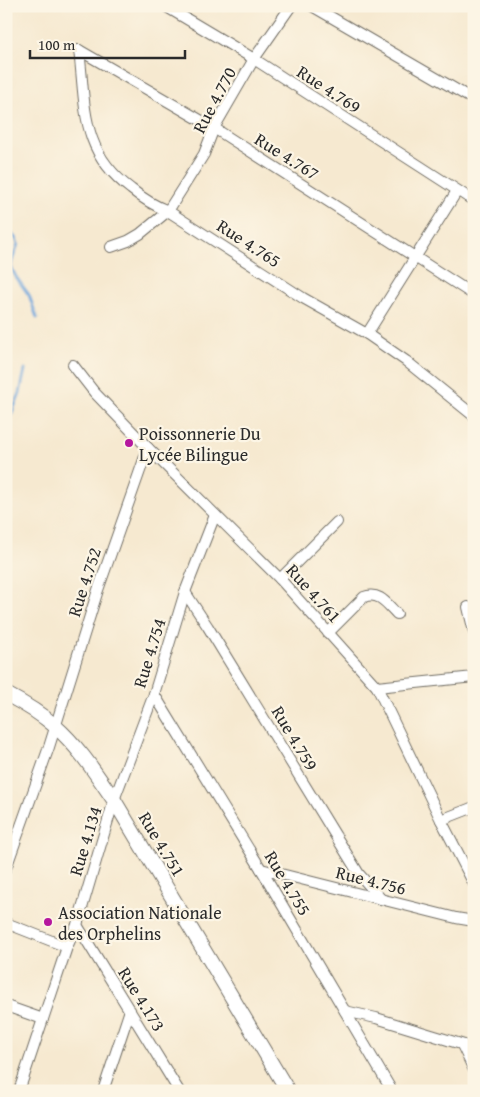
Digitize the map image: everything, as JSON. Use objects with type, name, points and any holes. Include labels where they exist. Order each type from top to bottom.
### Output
[{"type":"main road","name":"Rue 4.751","points":[[6,694],[56,726],[88,762],[114,800],[288,1091]]},
{"type":"street","name":"Rue 4.769","points":[[165,6],[254,59],[474,201]]},
{"type":"street","name":"Rue 4.770","points":[[111,247],[140,234],[168,210],[204,154],[214,128],[254,59],[291,6]]},
{"type":"street","points":[[312,6],[474,100]]},
{"type":"street","name":"Rue 4.767","points":[[79,50],[214,128],[474,295]]},
{"type":"street","name":"Rue 4.765","points":[[79,50],[90,135],[100,158],[112,174],[156,206],[168,210],[303,298],[367,334],[406,361],[474,416]]},
{"type":"street","points":[[367,334],[457,191]]},
{"type":"street","name":"Rue 4.761","points":[[74,366],[94,392],[148,448],[280,579],[377,687],[474,884]]},
{"type":"street","name":"Rue 4.752","points":[[6,868],[56,726],[98,590],[148,448]]},
{"type":"street","name":"Rue 4.754","points":[[114,800],[154,694],[185,592],[215,515]]},
{"type":"street","points":[[280,579],[337,522]]},
{"type":"street","name":"Rue 4.759","points":[[185,592],[359,874],[381,899]]},
{"type":"street","points":[[328,633],[364,597],[371,594],[377,595],[397,614]]},
{"type":"street","points":[[468,607],[474,632]]},
{"type":"street","points":[[377,687],[474,677]]},
{"type":"street","name":"Rue 4.755","points":[[154,694],[262,869],[392,1091]]},
{"type":"street","name":"Rue 4.134","points":[[19,1091],[67,947],[77,925],[114,800]]},
{"type":"street","points":[[441,820],[474,807]]},
{"type":"street","points":[[6,837],[18,833]]},
{"type":"street","name":"Rue 4.756","points":[[262,869],[474,921]]},
{"type":"street","points":[[6,923],[67,947]]},
{"type":"street","name":"Rue 4.173","points":[[77,925],[180,1091]]},
{"type":"street","points":[[6,1006],[43,1019]]},
{"type":"street","points":[[103,1091],[130,1010]]},
{"type":"street","points":[[345,1011],[376,1018],[474,1048]]},
{"type":"street","points":[[462,1045],[474,1070]]},
{"type":"waterway","points":[[6,227],[18,244],[11,267],[29,295],[37,318]]},
{"type":"waterway","points":[[6,427],[20,393],[25,370]]},
{"type":"place","name":"Poissonnerie Du Lycée Bilingue","points":[[129,443]]},
{"type":"place","name":"Association Nationale des Orphelins","points":[[48,922]]}]
